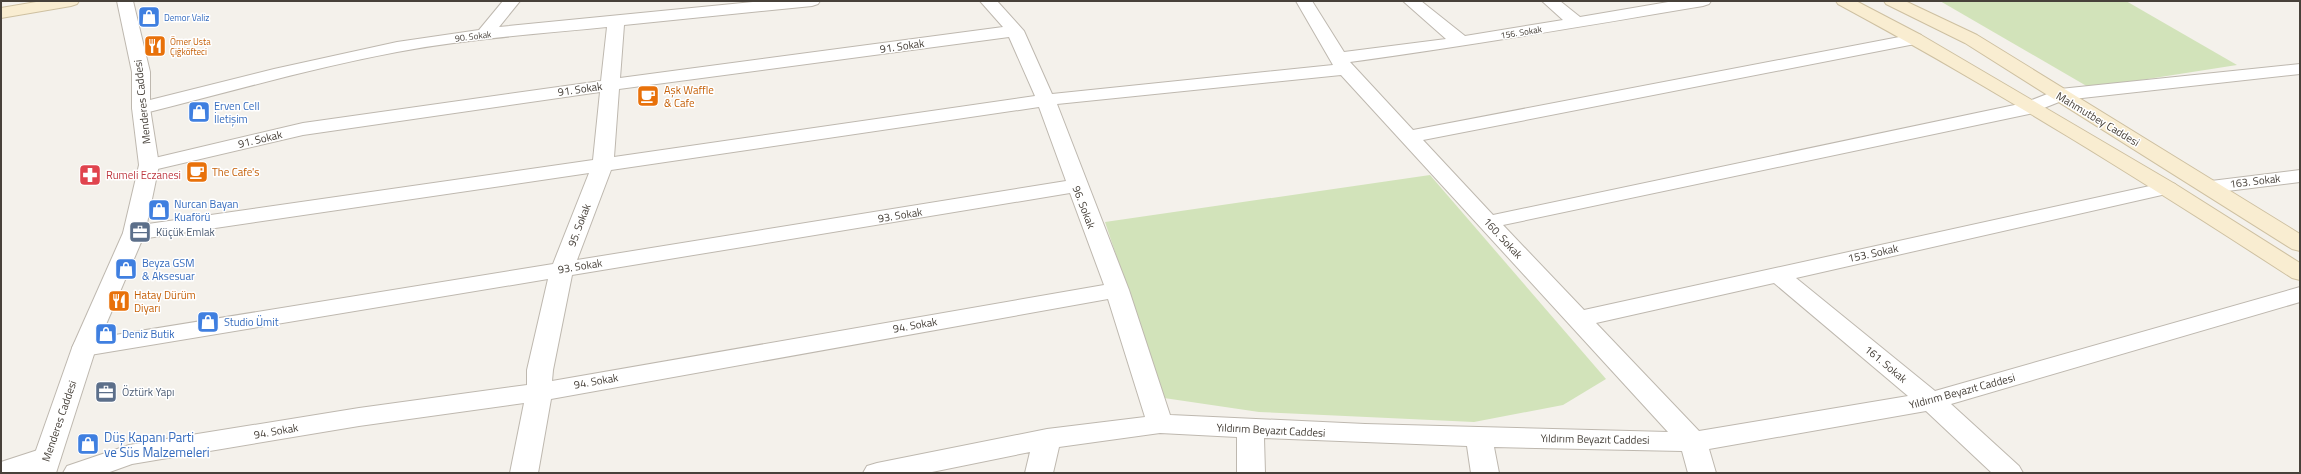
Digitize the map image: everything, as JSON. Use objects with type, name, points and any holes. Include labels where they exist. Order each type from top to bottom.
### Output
[{"type":"main road","points":[[1,13],[71,1]]},
{"type":"main road","points":[[1844,1],[1915,39],[2029,108],[2168,188],[2300,273]]},
{"type":"main road","name":"Mahmutbey Caddesi","points":[[1892,1],[1971,39],[2060,96],[2211,186],[2300,244]]},
{"type":"main road","points":[[1916,1],[1971,39]]},
{"type":"street","name":"Menderes Caddesi","points":[[45,465],[84,348],[134,233],[149,165],[141,108],[141,72],[125,1]]},
{"type":"street","points":[[484,34],[512,1]]},
{"type":"street","name":"90. Sokak","points":[[141,108],[274,74],[397,47],[484,34],[616,22],[701,6],[812,1]]},
{"type":"street","name":"96. Sokak","points":[[988,1],[1015,31],[1046,100],[1076,186],[1117,290],[1160,424]]},
{"type":"street","name":"160. Sokak","points":[[1304,1],[1341,63],[1692,442],[1702,473]]},
{"type":"street","points":[[1411,1],[1461,42]]},
{"type":"street","points":[[1550,1],[1578,23]]},
{"type":"street","name":"156. Sokak","points":[[134,233],[1046,100],[1341,63],[1703,1]]},
{"type":"street","name":"95. Sokak","points":[[524,473],[539,392],[540,370],[562,269],[603,164],[609,85],[616,22]]},
{"type":"street","name":"91. Sokak","points":[[149,165],[303,129],[609,85],[1015,31]]},
{"type":"street","points":[[1408,137],[1915,39]]},
{"type":"street","points":[[1489,222],[2029,108],[2060,96],[2300,69]]},
{"type":"street","name":"163. Sokak","points":[[2211,186],[2300,176]]},
{"type":"street","name":"93. Sokak","points":[[84,348],[1076,186]]},
{"type":"street","name":"153. Sokak","points":[[1579,319],[2168,188]]},
{"type":"street","name":"161. Sokak","points":[[1777,274],[1931,401],[2009,473]]},
{"type":"street","name":"94. Sokak","points":[[77,473],[129,455],[359,417],[539,392],[1117,290]]},
{"type":"street","name":"Yıldırım Beyazıt Caddesi","points":[[877,473],[1047,439],[1160,424],[1250,429],[1692,442],[1931,401],[2300,294]]},
{"type":"street","points":[[1250,429],[1251,473]]},
{"type":"street","points":[[1479,436],[1485,473]]},
{"type":"street","points":[[1039,473],[1047,439]]},
{"type":"street","points":[[1,472],[45,465]]},
{"type":"green space","points":[[1940,1],[2126,1],[2237,65],[2090,88]]},
{"type":"green space","points":[[1430,175],[1606,379],[1563,405],[1474,422],[1259,412],[1164,398],[1105,222]]},
{"type":"place","name":"Demor Valiz","points":[[149,17]]},
{"type":"place","name":"Ömer Usta Çiğköfteci","points":[[155,46]]},
{"type":"place","name":"Aşk Waffle & Cafe","points":[[648,96]]},
{"type":"place","name":"Erven Cell İletişim","points":[[199,112]]},
{"type":"place","name":"The Cafe's","points":[[197,172]]},
{"type":"place","name":"Rumeli Eczanesi","points":[[90,175]]},
{"type":"place","name":"Nurcan Bayan Kuaförü","points":[[159,210]]},
{"type":"place","name":"Küçük Emlak","points":[[140,232]]},
{"type":"place","name":"Beyza GSM & Aksesuar","points":[[126,269]]},
{"type":"place","name":"Hatay Dürüm Diyarı","points":[[119,301]]},
{"type":"place","name":"Studio Ümit","points":[[208,322]]},
{"type":"place","name":"Deniz Butik","points":[[106,334]]},
{"type":"place","name":"Öztürk Yapı","points":[[106,392]]},
{"type":"place","name":"Düş Kapanı Parti ve Süs Malzemeleri","points":[[88,444]]}]
